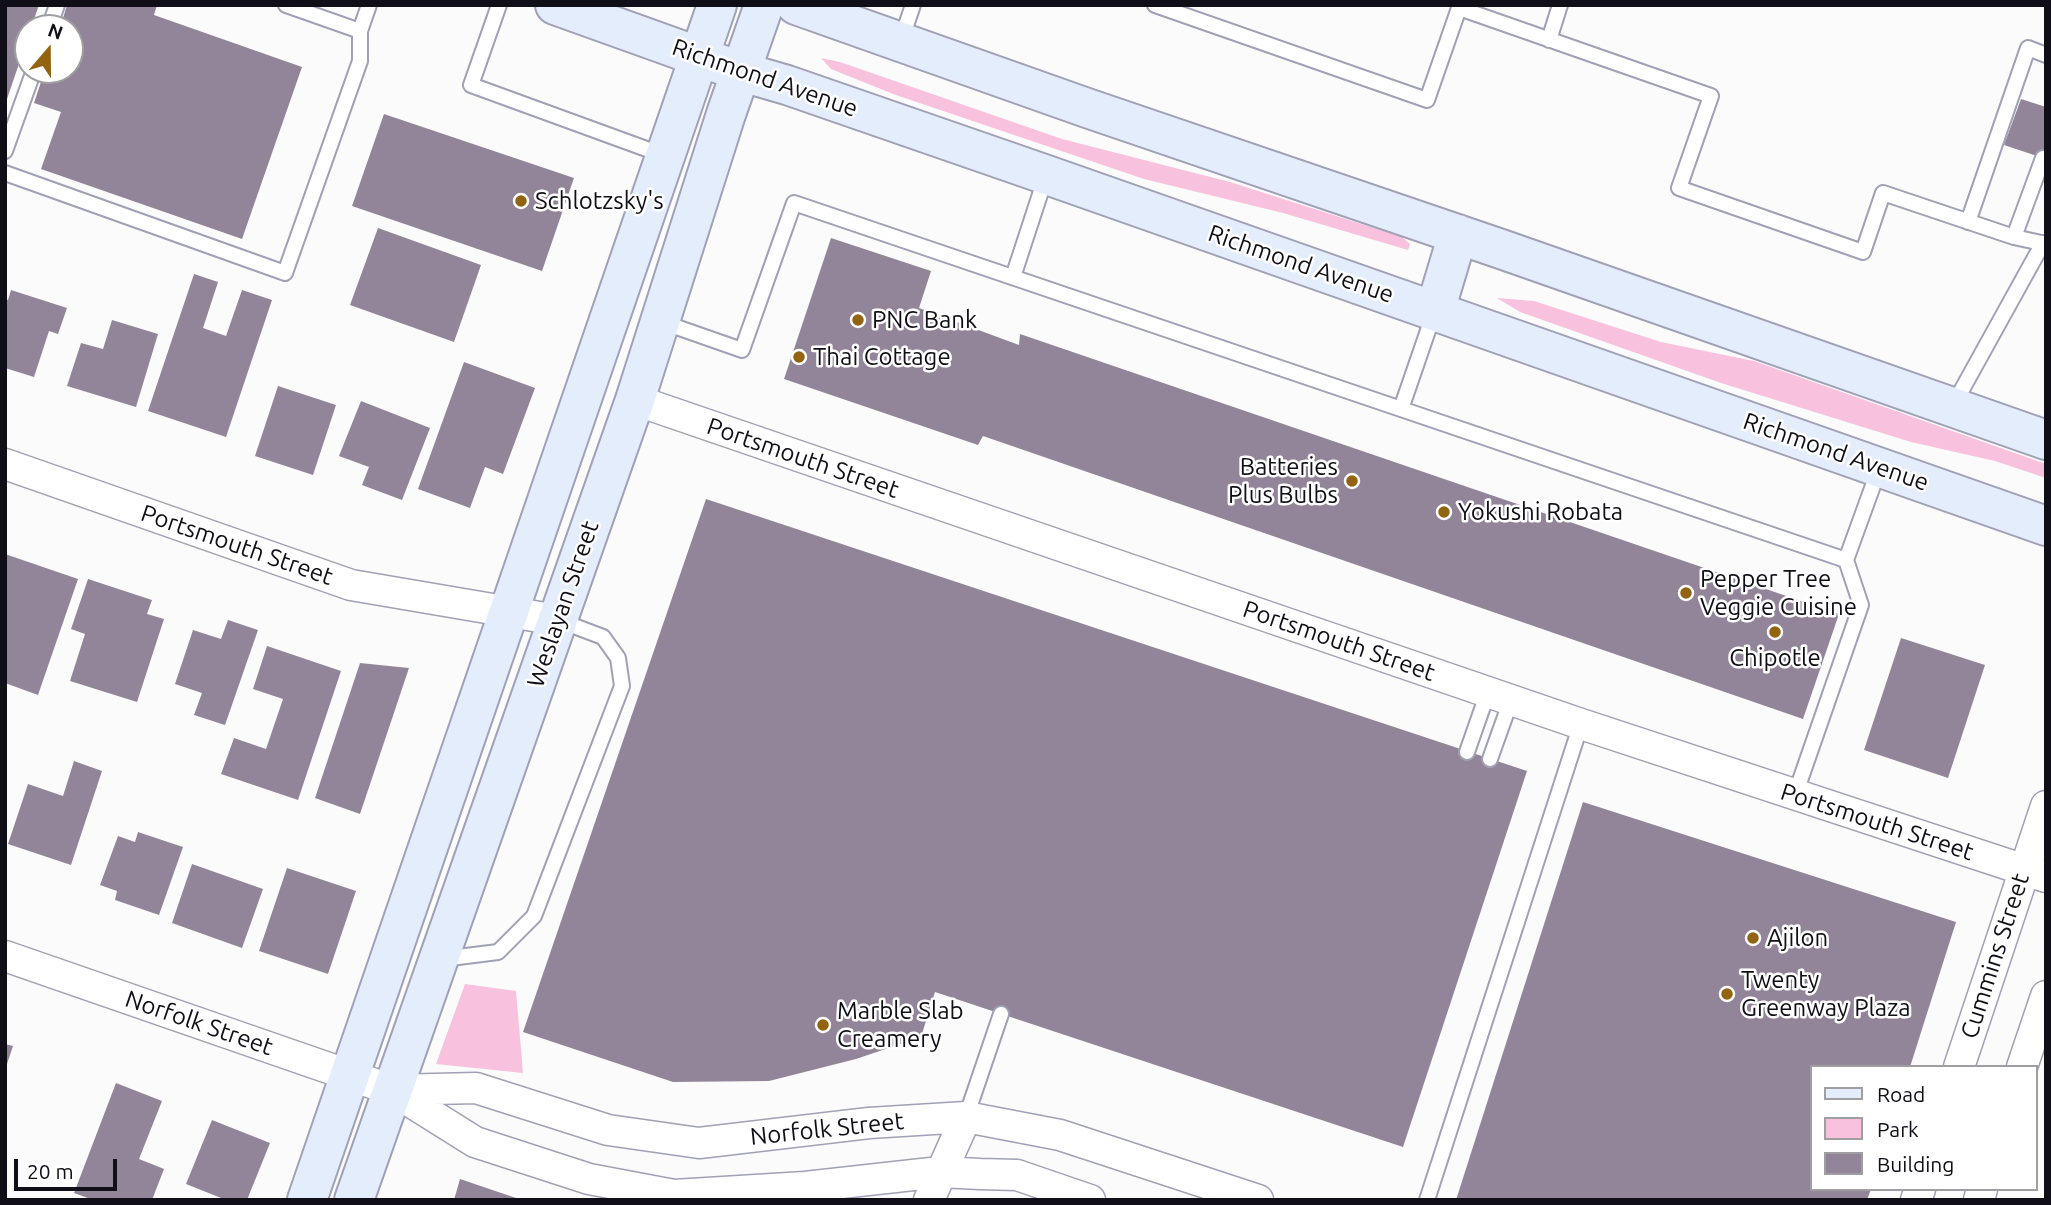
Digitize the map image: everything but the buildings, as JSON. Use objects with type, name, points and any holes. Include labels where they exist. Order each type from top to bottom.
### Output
[{"type":"main road","name":"Richmond Avenue","points":[[555,5],[2046,526]]},
{"type":"main road","name":"Weslayan Street","points":[[307,1200],[717,5]]},
{"type":"main road","name":"Weslayan Street","points":[[354,1200],[635,400],[764,5]]},
{"type":"main road","points":[[796,5],[2046,440]]},
{"type":"main road","points":[[1434,312],[1458,234]]},
{"type":"main road","points":[[1960,495],[2046,495]]},
{"type":"street","name":"Portsmouth Street","points":[[635,400],[1581,724],[2034,874]]},
{"type":"street","name":"Portsmouth Street","points":[[5,464],[351,585],[557,620]]},
{"type":"street","name":"Cummins Street","points":[[1960,1065],[2034,874],[2046,806]]},
{"type":"street","name":"Norfolk Street","points":[[5,956],[392,1090],[475,1142],[589,1179],[674,1195],[805,1187],[934,1186],[1017,1175],[1090,1200]]},
{"type":"street","points":[[2023,1065],[2046,996]]},
{"type":"street","name":"Norfolk Street","points":[[392,1090],[476,1087],[608,1130],[699,1143],[869,1123],[966,1117],[1060,1135],[1258,1200]]},
{"type":"street","points":[[934,1186],[966,1117]]},
{"type":"lane","points":[[286,5],[359,31]]},
{"type":"lane","points":[[5,173],[285,273],[360,61],[359,31],[369,5]]},
{"type":"lane","points":[[499,5],[471,85],[666,156]]},
{"type":"lane","points":[[900,42],[913,5]]},
{"type":"lane","points":[[1154,5],[1427,100],[1459,8],[1711,96],[1679,188],[1863,252],[1883,193],[2014,237],[2044,243],[1952,408]]},
{"type":"lane","points":[[1549,40],[1560,5]]},
{"type":"lane","points":[[1968,222],[2028,48],[2046,55]]},
{"type":"lane","points":[[5,151],[29,84]]},
{"type":"lane","points":[[2014,237],[2043,158]]},
{"type":"lane","points":[[1013,277],[1047,175]]},
{"type":"lane","points":[[661,322],[742,350],[794,203],[1846,560]]},
{"type":"lane","points":[[1401,409],[1434,312]]},
{"type":"lane","points":[[1794,794],[1861,605],[1846,560],[1879,467]]},
{"type":"lane","points":[[437,960],[498,952],[534,916],[622,686],[618,658],[603,637],[557,620]]},
{"type":"lane","points":[[1467,751],[1500,696]]},
{"type":"lane","points":[[1490,759],[1500,696]]},
{"type":"lane","points":[[1427,1200],[1581,724]]},
{"type":"lane","points":[[966,1117],[1001,1014]]},
{"type":"green space","points":[[821,58],[840,62],[1062,139],[1230,182],[1402,237],[1410,244],[1408,250],[1283,213],[1144,179],[893,94],[831,69]]},
{"type":"green space","points":[[1497,298],[1534,301],[1661,342],[1754,361],[2046,464],[2046,478],[1995,461],[1911,442],[1721,383],[1520,312]]},
{"type":"green space","points":[[465,984],[516,991],[523,1073],[436,1064]]},
{"type":"place","name":"Schlotzsky's","points":[[521,201]]},
{"type":"place","name":"PNC Bank","points":[[858,320]]},
{"type":"place","name":"Thai Cottage","points":[[799,357]]},
{"type":"place","name":"Batteries Plus Bulbs","points":[[1352,481]]},
{"type":"place","name":"Yokushi Robata","points":[[1444,512]]},
{"type":"place","name":"Pepper Tree Veggie Cuisine","points":[[1686,593]]},
{"type":"place","name":"Chipotle","points":[[1775,632]]},
{"type":"place","name":"Ajilon","points":[[1753,938]]},
{"type":"place","name":"Twenty Greenway Plaza","points":[[1727,994]]},
{"type":"place","name":"Marble Slab Creamery","points":[[823,1025]]}]
